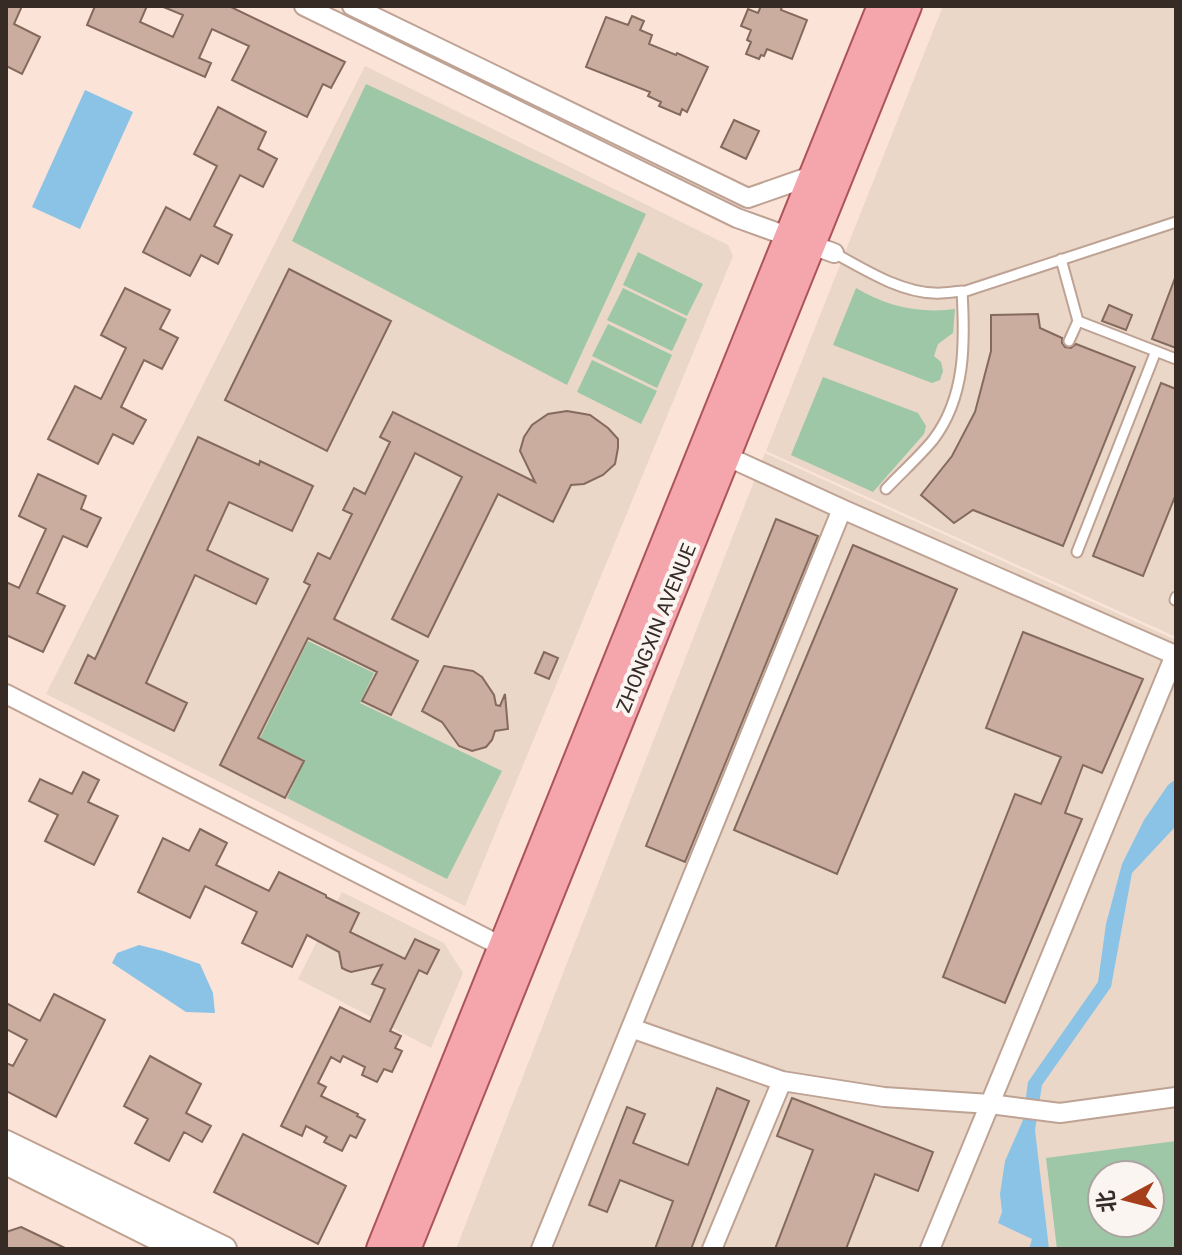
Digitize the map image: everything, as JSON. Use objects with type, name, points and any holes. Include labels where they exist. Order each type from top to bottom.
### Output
[{"type":"main road","name":"ZHONGXIN AVENUE","points":[[381,1249],[503,947],[811,245],[814,175],[882,6]]},
{"type":"main road","name":"ZHONGXIN AVENUE","points":[[406,1249],[907,6]]},
{"type":"main road","points":[[6,1143],[224,1249]]},
{"type":"main road","points":[[6,1162],[180,1249]]},
{"type":"street","points":[[304,6],[737,218],[811,245]]},
{"type":"street","points":[[352,6],[748,198],[814,175]]},
{"type":"street","points":[[726,456],[1175,655],[930,1249]]},
{"type":"street","points":[[541,1249],[842,509]]},
{"type":"street","points":[[6,694],[503,947]]},
{"type":"street","points":[[631,1028],[782,1081],[884,1097],[990,1104],[1060,1113],[1176,1097]]},
{"type":"street","points":[[712,1249],[782,1081]]},
{"type":"lane","points":[[811,245],[906,287],[933,293],[962,291],[1176,222]]},
{"type":"lane","points":[[1061,259],[1078,321],[1069,341]]},
{"type":"lane","points":[[886,489],[934,438],[951,407],[962,370],[965,342],[962,291]]},
{"type":"lane","points":[[1078,321],[1176,359]]},
{"type":"lane","points":[[1077,552],[1156,351]]},
{"type":"shaded area","points":[[943,6],[1176,6],[1176,637],[766,451]]},
{"type":"shaded area","points":[[365,66],[728,245],[733,256],[465,906],[46,694]]},
{"type":"shaded area","points":[[765,453],[1176,640],[1176,1249],[456,1249]]},
{"type":"shaded area","points":[[342,892],[444,943],[463,973],[431,1048],[298,979]]},
{"type":"green space","points":[[366,84],[646,214],[567,385],[292,241]]},
{"type":"green space","points":[[638,252],[703,284],[687,316],[623,285]]},
{"type":"green space","points":[[623,288],[687,319],[672,351],[607,320]]},
{"type":"green space","points":[[856,288],[879,300],[904,307],[955,309],[953,333],[938,344],[934,356],[941,362],[943,371],[940,380],[932,383],[833,345]]},
{"type":"green space","points":[[608,324],[672,355],[657,388],[592,356]]},
{"type":"green space","points":[[592,360],[657,391],[641,424],[577,392]]},
{"type":"green space","points":[[823,377],[918,413],[926,426],[924,434],[873,492],[791,455]]},
{"type":"green space","points":[[308,641],[374,673],[360,703],[502,771],[447,879],[287,798],[305,760],[260,738]]},
{"type":"green space","points":[[1176,1141],[1176,1249],[1057,1249],[1046,1158]]},
{"type":"water","points":[[85,90],[133,112],[80,229],[32,207]]},
{"type":"water","points":[[1176,779],[1176,826],[1132,873],[1111,987],[1042,1085],[1035,1130],[1049,1249],[1029,1249],[1032,1239],[998,1223],[1002,1212],[1000,1194],[1005,1161],[1023,1120],[1028,1082],[1098,982],[1106,924],[1122,864],[1144,820],[1168,785]]},
{"type":"water","points":[[139,945],[200,964],[213,993],[215,1013],[186,1012],[112,963],[117,953]]},
{"type":"building","points":[[6,6],[22,6],[14,24],[40,37],[22,74],[6,66]]},
{"type":"building","points":[[95,6],[147,6],[140,22],[173,37],[183,15],[161,6],[229,6],[345,62],[331,88],[323,84],[307,117],[232,80],[249,46],[212,29],[199,58],[211,63],[205,77],[87,25]]},
{"type":"building","points":[[761,6],[782,6],[781,10],[807,20],[792,59],[767,49],[759,59],[746,54],[751,42],[747,40],[751,30],[741,26],[748,9],[758,13]]},
{"type":"building","points":[[632,16],[644,21],[640,30],[652,35],[649,44],[708,67],[687,112],[682,109],[680,115],[659,106],[661,102],[648,96],[650,92],[586,67],[606,17],[628,25]]},
{"type":"building","points":[[218,107],[266,132],[258,149],[277,159],[263,187],[240,175],[214,226],[232,235],[218,264],[201,255],[190,276],[143,252],[166,207],[190,220],[217,166],[194,154]]},
{"type":"building","points":[[734,120],[759,131],[746,159],[721,147]]},
{"type":"building","points":[[289,269],[391,321],[327,451],[225,400]]},
{"type":"building","points":[[1176,278],[1176,348],[1152,339]]},
{"type":"building","points":[[125,288],[170,310],[160,329],[178,338],[162,369],[144,360],[121,407],[146,420],[133,444],[113,434],[98,464],[48,439],[75,386],[101,399],[126,348],[101,335]]},
{"type":"building","points":[[1109,305],[1132,315],[1126,330],[1102,321]]},
{"type":"building","points":[[1038,314],[1040,328],[1062,338],[1065,347],[1071,348],[1076,344],[1135,367],[1063,546],[973,510],[954,523],[921,495],[952,456],[975,412],[991,351],[991,315]]},
{"type":"building","points":[[1161,383],[1176,389],[1176,494],[1143,576],[1093,556]]},
{"type":"building","points":[[567,411],[590,415],[618,439],[615,464],[603,475],[584,484],[571,485],[553,522],[498,494],[428,637],[392,619],[462,477],[415,453],[334,619],[418,661],[391,715],[362,701],[377,672],[308,638],[258,738],[304,761],[285,798],[220,765],[310,585],[304,582],[318,553],[330,559],[352,514],[343,510],[354,488],[365,494],[390,442],[380,437],[393,412],[535,482],[520,451],[524,437],[532,425],[548,414]]},
{"type":"building","points":[[198,437],[313,486],[292,531],[229,502],[207,550],[268,579],[256,604],[195,575],[146,683],[187,703],[174,731],[75,683],[88,655],[95,659]]},
{"type":"building","points":[[38,474],[86,496],[81,509],[101,518],[87,547],[63,536],[37,593],[65,606],[43,652],[6,635],[6,582],[19,588],[46,529],[19,516]]},
{"type":"building","points":[[776,519],[818,536],[685,862],[646,846]]},
{"type":"building","points":[[853,545],[957,589],[837,874],[734,830]]},
{"type":"building","points":[[1023,632],[1143,679],[1102,773],[1083,765],[1065,813],[1082,819],[1005,1003],[943,977],[1015,794],[1041,804],[1061,757],[986,728]]},
{"type":"building","points":[[544,652],[558,658],[549,679],[535,673]]},
{"type":"building","points":[[444,666],[473,671],[482,677],[494,695],[496,705],[500,706],[505,694],[508,729],[495,731],[486,747],[472,751],[459,746],[442,722],[422,711]]},
{"type":"building","points":[[83,772],[99,780],[88,802],[118,816],[94,865],[45,841],[58,815],[29,801],[40,779],[72,794]]},
{"type":"building","points":[[200,829],[227,843],[216,865],[269,891],[279,872],[326,895],[359,913],[350,932],[405,959],[415,939],[439,950],[427,974],[419,970],[390,1031],[401,1036],[395,1048],[402,1051],[392,1072],[384,1069],[377,1082],[362,1075],[365,1067],[343,1056],[340,1062],[331,1057],[318,1083],[326,1087],[321,1096],[365,1120],[356,1138],[350,1135],[342,1151],[324,1142],[327,1137],[306,1126],[302,1136],[281,1126],[340,1007],[370,1022],[385,989],[372,984],[382,965],[351,972],[346,970],[342,968],[339,952],[307,935],[292,967],[242,943],[257,912],[205,886],[190,918],[138,892],[163,838],[189,851]]},
{"type":"building","points":[[54,994],[105,1020],[56,1117],[6,1091],[6,1063],[13,1066],[27,1040],[6,1029],[6,1003],[40,1021]]},
{"type":"building","points":[[150,1056],[201,1084],[186,1113],[211,1126],[202,1142],[184,1132],[169,1161],[135,1143],[148,1119],[124,1106]]},
{"type":"building","points":[[717,1088],[749,1101],[691,1249],[655,1249],[673,1201],[620,1180],[607,1212],[589,1205],[627,1107],[645,1114],[633,1143],[688,1165]]},
{"type":"building","points":[[792,1098],[933,1152],[918,1191],[875,1174],[846,1249],[775,1249],[813,1150],[777,1136]]},
{"type":"building","points":[[243,1134],[346,1186],[318,1244],[214,1192]]},
{"type":"building","points":[[21,1227],[67,1249],[6,1249],[6,1232]]}]
